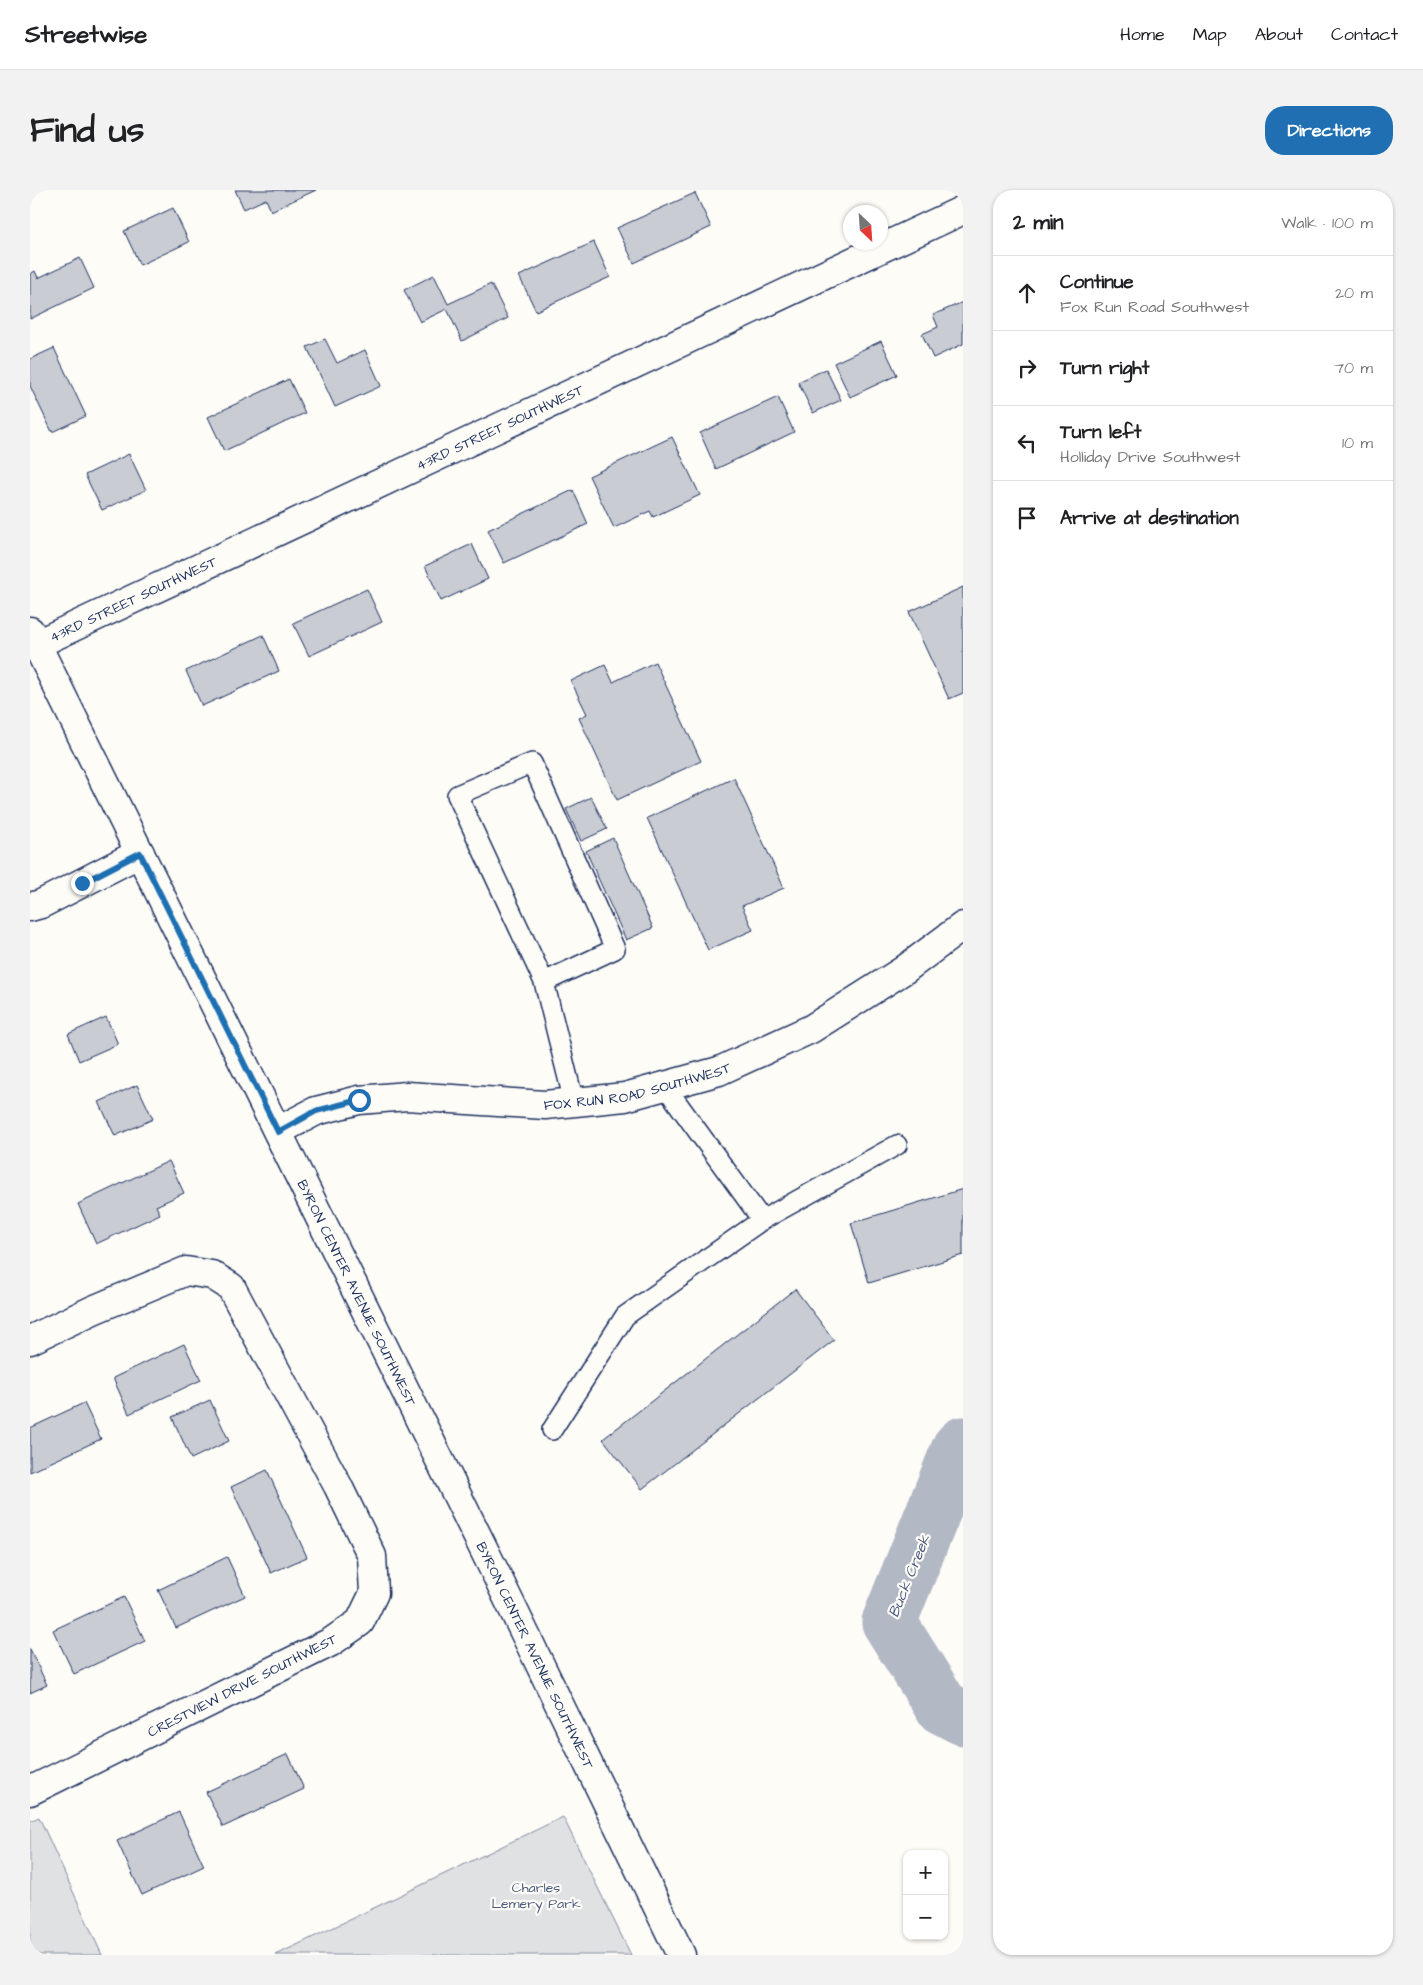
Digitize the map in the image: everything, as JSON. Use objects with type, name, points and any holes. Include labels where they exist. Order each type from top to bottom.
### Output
[{"type":"street","name":"43RD STREET SOUTHWEST","points":[[33,638],[963,210]]},
{"type":"street","name":"BYRON CENTER AVENUE SOUTHWEST","points":[[33,638],[278,1132],[681,1955]]},
{"type":"street","points":[[30,907],[41,904],[140,853]]},
{"type":"street","name":"FOX RUN ROAD SOUTHWEST","points":[[278,1132],[316,1111],[369,1099],[407,1096],[545,1105],[625,1097],[719,1071],[812,1029],[904,970],[963,926]]},
{"type":"street","name":"CRESTVIEW DRIVE SOUTHWEST","points":[[30,1340],[93,1310],[186,1271],[212,1275],[231,1287],[338,1486],[372,1556],[374,1592],[360,1622],[331,1642],[30,1791]]},
{"type":"lane","points":[[544,982],[616,949],[532,763],[457,796],[544,982],[574,1102]]},
{"type":"lane","points":[[665,1086],[762,1220]]},
{"type":"lane","points":[[552,1430],[625,1316],[762,1220],[897,1145]]},
{"type":"green space","points":[[39,1817],[102,1955],[30,1955],[30,1821]]},
{"type":"green space","name":"Charles Lemery Park","points":[[563,1817],[631,1955],[276,1955]]},
{"type":"building","points":[[235,190],[316,190],[271,211],[266,199],[244,209]]},
{"type":"building","points":[[695,193],[711,227],[634,263],[617,228]]},
{"type":"building","points":[[173,208],[189,242],[140,265],[124,231]]},
{"type":"building","points":[[594,242],[610,277],[536,311],[519,276]]},
{"type":"building","points":[[80,258],[94,288],[30,319],[30,274],[35,271],[38,278]]},
{"type":"building","points":[[434,275],[448,304],[491,284],[508,318],[462,341],[447,309],[420,322],[404,290]]},
{"type":"building","points":[[963,302],[963,344],[933,358],[922,334],[938,327],[933,315]]},
{"type":"building","points":[[325,339],[337,363],[365,350],[381,386],[335,407],[307,347]]},
{"type":"building","points":[[881,341],[897,375],[850,397],[834,363]]},
{"type":"building","points":[[54,348],[86,416],[52,432],[30,386],[30,359]]},
{"type":"building","points":[[826,369],[841,400],[813,413],[798,382]]},
{"type":"building","points":[[289,379],[305,413],[224,451],[208,417]]},
{"type":"building","points":[[778,397],[794,432],[716,469],[700,433]]},
{"type":"building","points":[[672,437],[700,495],[653,517],[650,511],[614,528],[589,476]]},
{"type":"building","points":[[129,454],[146,490],[102,510],[85,475]]},
{"type":"building","points":[[573,490],[588,524],[504,563],[488,530]]},
{"type":"building","points":[[472,544],[488,579],[441,601],[425,566]]},
{"type":"building","points":[[963,587],[963,693],[949,699],[909,612]]},
{"type":"building","points":[[367,589],[382,622],[309,656],[293,623]]},
{"type":"building","points":[[263,635],[279,671],[202,706],[186,671]]},
{"type":"building","points":[[655,662],[701,761],[617,800],[579,718],[587,714],[571,681],[605,665],[613,682]]},
{"type":"building","points":[[734,778],[784,888],[742,906],[753,930],[708,950],[647,818]]},
{"type":"building","points":[[591,797],[607,829],[581,841],[566,809]]},
{"type":"building","points":[[613,838],[653,928],[626,940],[586,851]]},
{"type":"building","points":[[106,1017],[118,1044],[79,1061],[68,1034]]},
{"type":"building","points":[[137,1085],[153,1119],[115,1136],[99,1102]]},
{"type":"building","points":[[169,1161],[184,1193],[156,1206],[160,1214],[96,1244],[78,1204]]},
{"type":"building","points":[[963,1189],[963,1255],[869,1283],[851,1223]]},
{"type":"building","points":[[795,1289],[834,1340],[642,1489],[603,1439]]},
{"type":"building","points":[[184,1344],[201,1380],[129,1414],[113,1378]]},
{"type":"building","points":[[210,1400],[229,1441],[191,1459],[172,1417]]},
{"type":"building","points":[[84,1403],[101,1439],[30,1472],[30,1428]]},
{"type":"building","points":[[267,1470],[307,1557],[271,1573],[231,1487]]},
{"type":"building","points":[[227,1557],[245,1596],[176,1628],[158,1590]]},
{"type":"building","points":[[124,1597],[145,1641],[74,1674],[53,1630]]},
{"type":"building","points":[[30,1649],[47,1685],[30,1693]]},
{"type":"building","points":[[288,1754],[304,1789],[223,1827],[206,1792]]},
{"type":"building","points":[[179,1812],[204,1866],[142,1895],[117,1841]]},
{"type":"waterway","name":"Buck Creek","points":[[963,1444],[959,1448],[889,1622],[942,1707],[963,1718]]},
{"type":"route","points":[[82,883],[140,853],[278,1132],[316,1111],[359,1100]]}]
